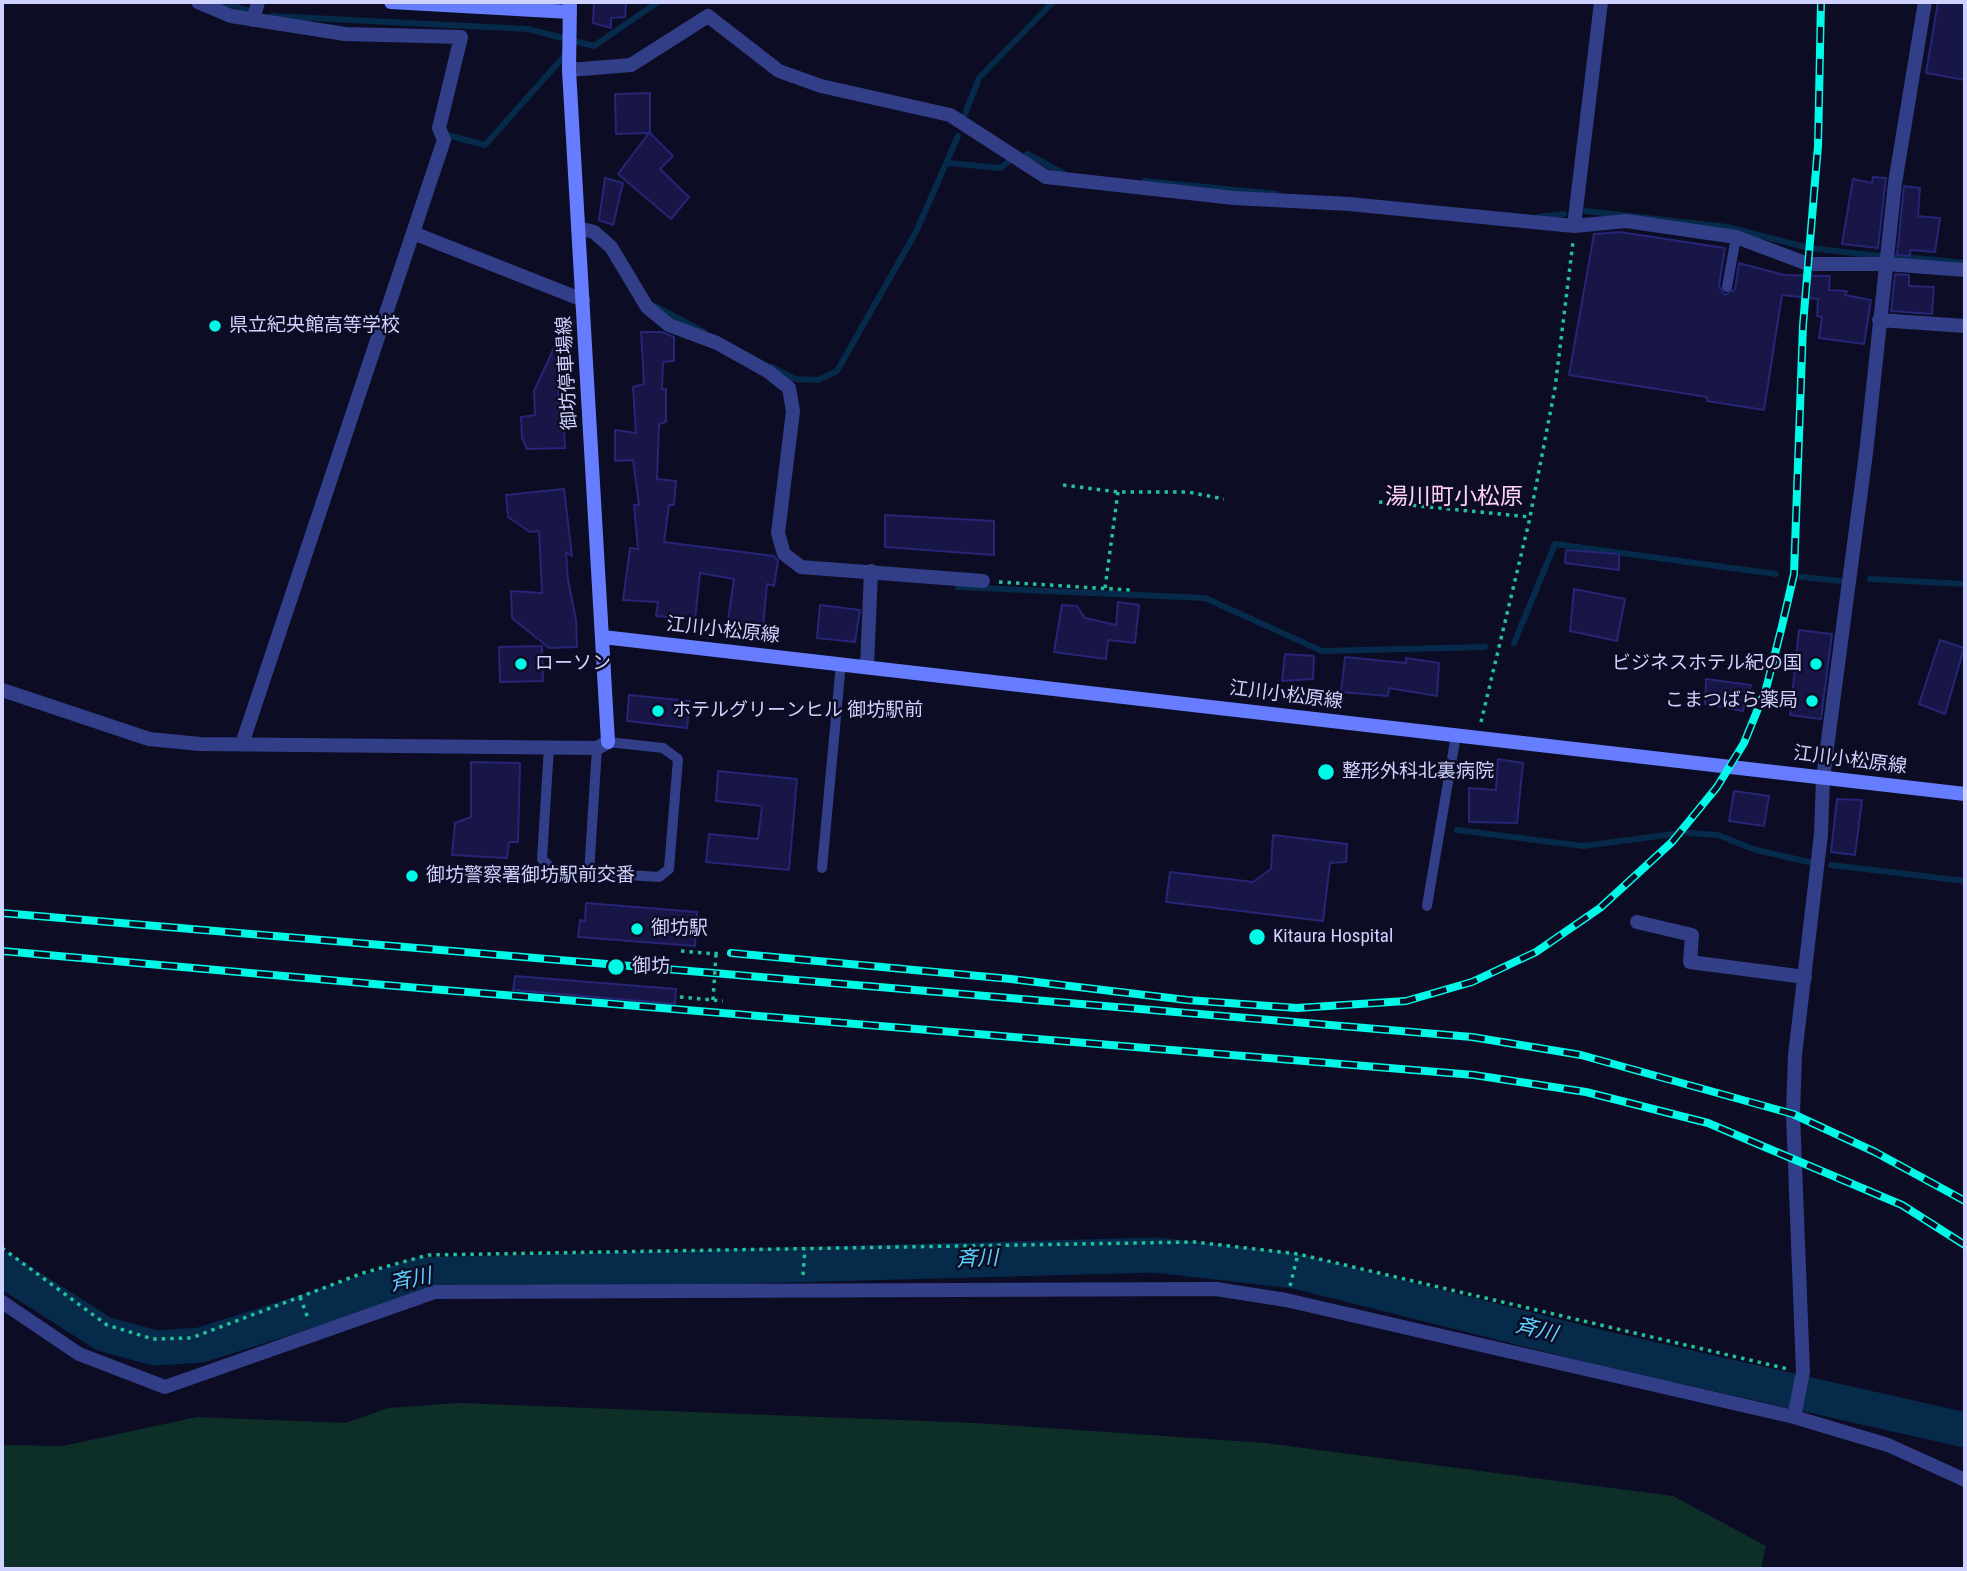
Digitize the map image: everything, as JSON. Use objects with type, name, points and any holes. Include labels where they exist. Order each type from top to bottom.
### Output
[{"type":"main road","points":[[391,2],[570,7]]},
{"type":"main road","name":"御坊停車場線","points":[[570,7],[569,70],[603,638],[602,745]]},
{"type":"main road","name":"江川小松原線","points":[[603,638],[841,663],[1965,794]]},
{"type":"street","points":[[198,2],[231,16],[345,34],[461,37],[439,128],[444,140],[242,744]]},
{"type":"street","points":[[253,19],[258,2]]},
{"type":"street","points":[[1574,226],[1601,2]]},
{"type":"street","points":[[1794,1417],[1803,1372],[1793,1114],[1795,1055],[1821,834],[1823,778],[1866,453],[1895,183],[1925,2]]},
{"type":"street","points":[[569,70],[631,65],[708,16],[779,71],[821,86],[950,115],[1046,177],[1234,198],[1349,205],[1574,226],[1626,221],[1736,237],[1808,264],[1887,264],[1965,270]]},
{"type":"street","points":[[578,228],[594,232],[611,247],[647,307],[669,325],[718,344],[769,372],[789,388],[793,411],[779,533],[784,554],[800,566],[983,581]]},
{"type":"street","points":[[413,233],[583,300]]},
{"type":"street","points":[[1879,320],[1965,326]]},
{"type":"street","points":[[867,667],[871,571]]},
{"type":"street","points":[[2,690],[149,738],[200,744],[549,747],[602,745]]},
{"type":"street","points":[[1637,922],[1692,936],[1690,962],[1805,977]]},
{"type":"street","points":[[2,1302],[79,1354],[165,1387],[435,1292],[1216,1289],[1286,1300],[1794,1417],[1888,1446],[1965,1480]]},
{"type":"lane","points":[[1727,287],[1736,237]]},
{"type":"lane","points":[[822,868],[841,663]]},
{"type":"lane","points":[[1427,906],[1457,735]]},
{"type":"lane","points":[[549,747],[542,859],[553,870],[589,873],[659,877],[669,869],[678,759],[663,748],[602,745],[589,873]]},
{"type":"path","points":[[1478,737],[1530,517],[1555,388],[1574,226]]},
{"type":"path","points":[[1063,485],[1118,492],[1188,492],[1224,499]]},
{"type":"path","points":[[1105,588],[1118,492]]},
{"type":"path","points":[[1379,502],[1530,517]]},
{"type":"path","points":[[983,581],[1130,590]]},
{"type":"path","points":[[713,1000],[717,947]]},
{"type":"path","points":[[681,951],[716,954]]},
{"type":"path","points":[[680,997],[723,1001]]},
{"type":"path","points":[[803,1276],[805,1250]]},
{"type":"path","points":[[1289,1289],[1298,1254]]},
{"type":"path","points":[[300,1298],[313,1333]]},
{"type":"green space","points":[[459,1403],[976,1423],[1265,1443],[1673,1496],[1766,1546],[1761,1569],[2,1569],[2,1445],[63,1446],[197,1417],[346,1423],[388,1408]]},
{"type":"building","points":[[594,2],[626,2],[625,17],[611,18],[611,28],[593,23]]},
{"type":"building","points":[[1938,2],[1965,2],[1965,80],[1926,73]]},
{"type":"building","points":[[650,93],[650,133],[673,156],[660,169],[689,197],[671,219],[618,174],[649,133],[616,134],[615,94]]},
{"type":"building","points":[[1873,177],[1886,178],[1878,248],[1842,244],[1853,179],[1872,183]]},
{"type":"building","points":[[605,178],[623,183],[613,225],[599,220]]},
{"type":"building","points":[[1904,186],[1920,188],[1918,216],[1940,218],[1935,252],[1910,250],[1910,256],[1897,255]]},
{"type":"building","points":[[1620,232],[1725,248],[1719,286],[1725,295],[1735,289],[1739,263],[1784,275],[1830,276],[1829,290],[1847,291],[1845,295],[1871,300],[1864,344],[1819,338],[1822,317],[1817,316],[1818,299],[1782,295],[1764,410],[1707,401],[1707,397],[1569,375],[1594,234]]},
{"type":"building","points":[[1895,274],[1909,275],[1909,286],[1934,287],[1932,314],[1891,311]]},
{"type":"building","points":[[641,332],[662,332],[674,337],[674,361],[663,362],[662,389],[666,389],[666,422],[659,424],[657,479],[676,481],[674,505],[669,505],[664,542],[774,556],[778,561],[774,586],[767,584],[763,628],[728,620],[734,579],[700,573],[695,619],[656,616],[658,602],[623,600],[630,548],[638,549],[634,505],[639,505],[633,460],[615,461],[615,430],[636,433],[633,387],[644,384]]},
{"type":"building","points":[[559,337],[558,413],[563,413],[565,448],[527,449],[522,438],[521,417],[535,415],[534,391]]},
{"type":"building","points":[[564,489],[572,556],[566,552],[568,580],[576,620],[577,647],[549,648],[512,618],[511,591],[542,593],[539,531],[530,532],[508,517],[506,495]]},
{"type":"building","points":[[885,515],[994,521],[994,555],[885,547]]},
{"type":"building","points":[[1566,550],[1619,554],[1619,570],[1565,563]]},
{"type":"building","points":[[1574,589],[1625,599],[1617,641],[1570,631]]},
{"type":"building","points":[[1118,602],[1139,605],[1135,643],[1108,640],[1106,659],[1054,652],[1062,605],[1077,606],[1085,618],[1116,625]]},
{"type":"building","points":[[820,605],[860,610],[855,642],[817,638]]},
{"type":"building","points":[[1799,630],[1832,634],[1821,719],[1790,715]]},
{"type":"building","points":[[1940,640],[1964,648],[1945,714],[1919,704]]},
{"type":"building","name":"ローソン","points":[[542,646],[543,681],[500,682],[499,647]]},
{"type":"building","points":[[1285,654],[1314,656],[1313,679],[1282,681]]},
{"type":"building","points":[[1345,657],[1406,663],[1406,658],[1439,663],[1437,696],[1389,688],[1388,696],[1341,692]]},
{"type":"building","points":[[1706,679],[1751,685],[1743,711],[1705,704]]},
{"type":"building","name":"ホテルグリーンヒル 御坊駅前","points":[[629,695],[690,701],[687,728],[627,721]]},
{"type":"building","points":[[1498,759],[1523,763],[1517,823],[1469,822],[1469,788],[1496,790]]},
{"type":"building","points":[[471,762],[520,763],[518,842],[509,842],[507,858],[452,855],[455,823],[471,817]]},
{"type":"building","points":[[718,771],[797,779],[789,870],[706,862],[709,834],[758,839],[762,806],[716,801]]},
{"type":"building","points":[[1734,791],[1769,796],[1764,826],[1729,821]]},
{"type":"building","points":[[1837,799],[1862,800],[1855,855],[1831,852]]},
{"type":"building","points":[[1273,835],[1347,844],[1346,862],[1330,863],[1323,921],[1166,902],[1170,872],[1253,882],[1271,869]]},
{"type":"building","name":"御坊駅","points":[[586,903],[697,912],[695,946],[578,937],[580,920],[585,921]]},
{"type":"building","points":[[515,976],[676,989],[675,1004],[513,990]]},
{"type":"waterway","points":[[223,2],[255,13]]},
{"type":"waterway","points":[[272,16],[528,29],[594,46],[658,2]]},
{"type":"waterway","points":[[965,114],[979,78],[1053,2]]},
{"type":"waterway","points":[[447,135],[485,145],[567,53]]},
{"type":"waterway","points":[[772,367],[795,379],[818,380],[837,371],[916,232],[958,136]]},
{"type":"waterway","points":[[1027,154],[1063,173]]},
{"type":"waterway","points":[[948,163],[1001,168],[1010,160]]},
{"type":"waterway","points":[[1144,181],[1276,194]]},
{"type":"waterway","points":[[1586,211],[1727,227],[1809,248],[1880,256]]},
{"type":"waterway","points":[[1538,217],[1564,214]]},
{"type":"waterway","points":[[1895,256],[1965,263]]},
{"type":"waterway","points":[[655,306],[704,332]]},
{"type":"waterway","points":[[1514,643],[1555,544],[1776,574]]},
{"type":"waterway","points":[[1801,577],[1840,581]]},
{"type":"waterway","points":[[1870,579],[1965,584]]},
{"type":"waterway","points":[[958,587],[1205,598],[1322,651],[1485,647]]},
{"type":"waterway","points":[[1457,830],[1583,846],[1674,834]]},
{"type":"waterway","points":[[1688,833],[1718,835],[1756,850],[1809,862]]},
{"type":"waterway","points":[[1831,865],[1965,881]]},
{"type":"waterway","name":"斉川","points":[[2,1269],[104,1334],[155,1348],[201,1345],[421,1275],[1156,1255],[1295,1271],[1598,1347],[1965,1430]]},
{"type":"railway","points":[[731,953],[1011,979],[1187,1000],[1297,1008],[1406,1001],[1472,982],[1536,952],[1600,908],[1672,842],[1717,787],[1744,743],[1766,689],[1782,626],[1794,574],[1803,325],[1818,146],[1821,2]]},
{"type":"railway","points":[[2,913],[1472,1037],[1581,1055],[1793,1114],[1875,1152],[1965,1201]]},
{"type":"railway","points":[[2,951],[1474,1075],[1586,1092],[1708,1123],[1902,1205],[1965,1245]]},
{"type":"place","name":"県立紀央館高等学校","points":[[215,326]]},
{"type":"place","name":"ローソン","points":[[521,664]]},
{"type":"place","name":"ビジネスホテル紀の国","points":[[1816,664]]},
{"type":"place","name":"こまつばら薬局","points":[[1812,701]]},
{"type":"place","name":"ホテルグリーンヒル 御坊駅前","points":[[658,711]]},
{"type":"place","name":"整形外科北裏病院","points":[[1326,772]]},
{"type":"place","name":"御坊警察署御坊駅前交番","points":[[412,876]]},
{"type":"place","name":"御坊駅","points":[[637,929]]},
{"type":"place","name":"Kitaura Hospital","points":[[1257,937]]},
{"type":"place","name":"御坊","points":[[616,967]]},
{"type":"district","name":"湯川町小松原","points":[[1454,498]]}]
